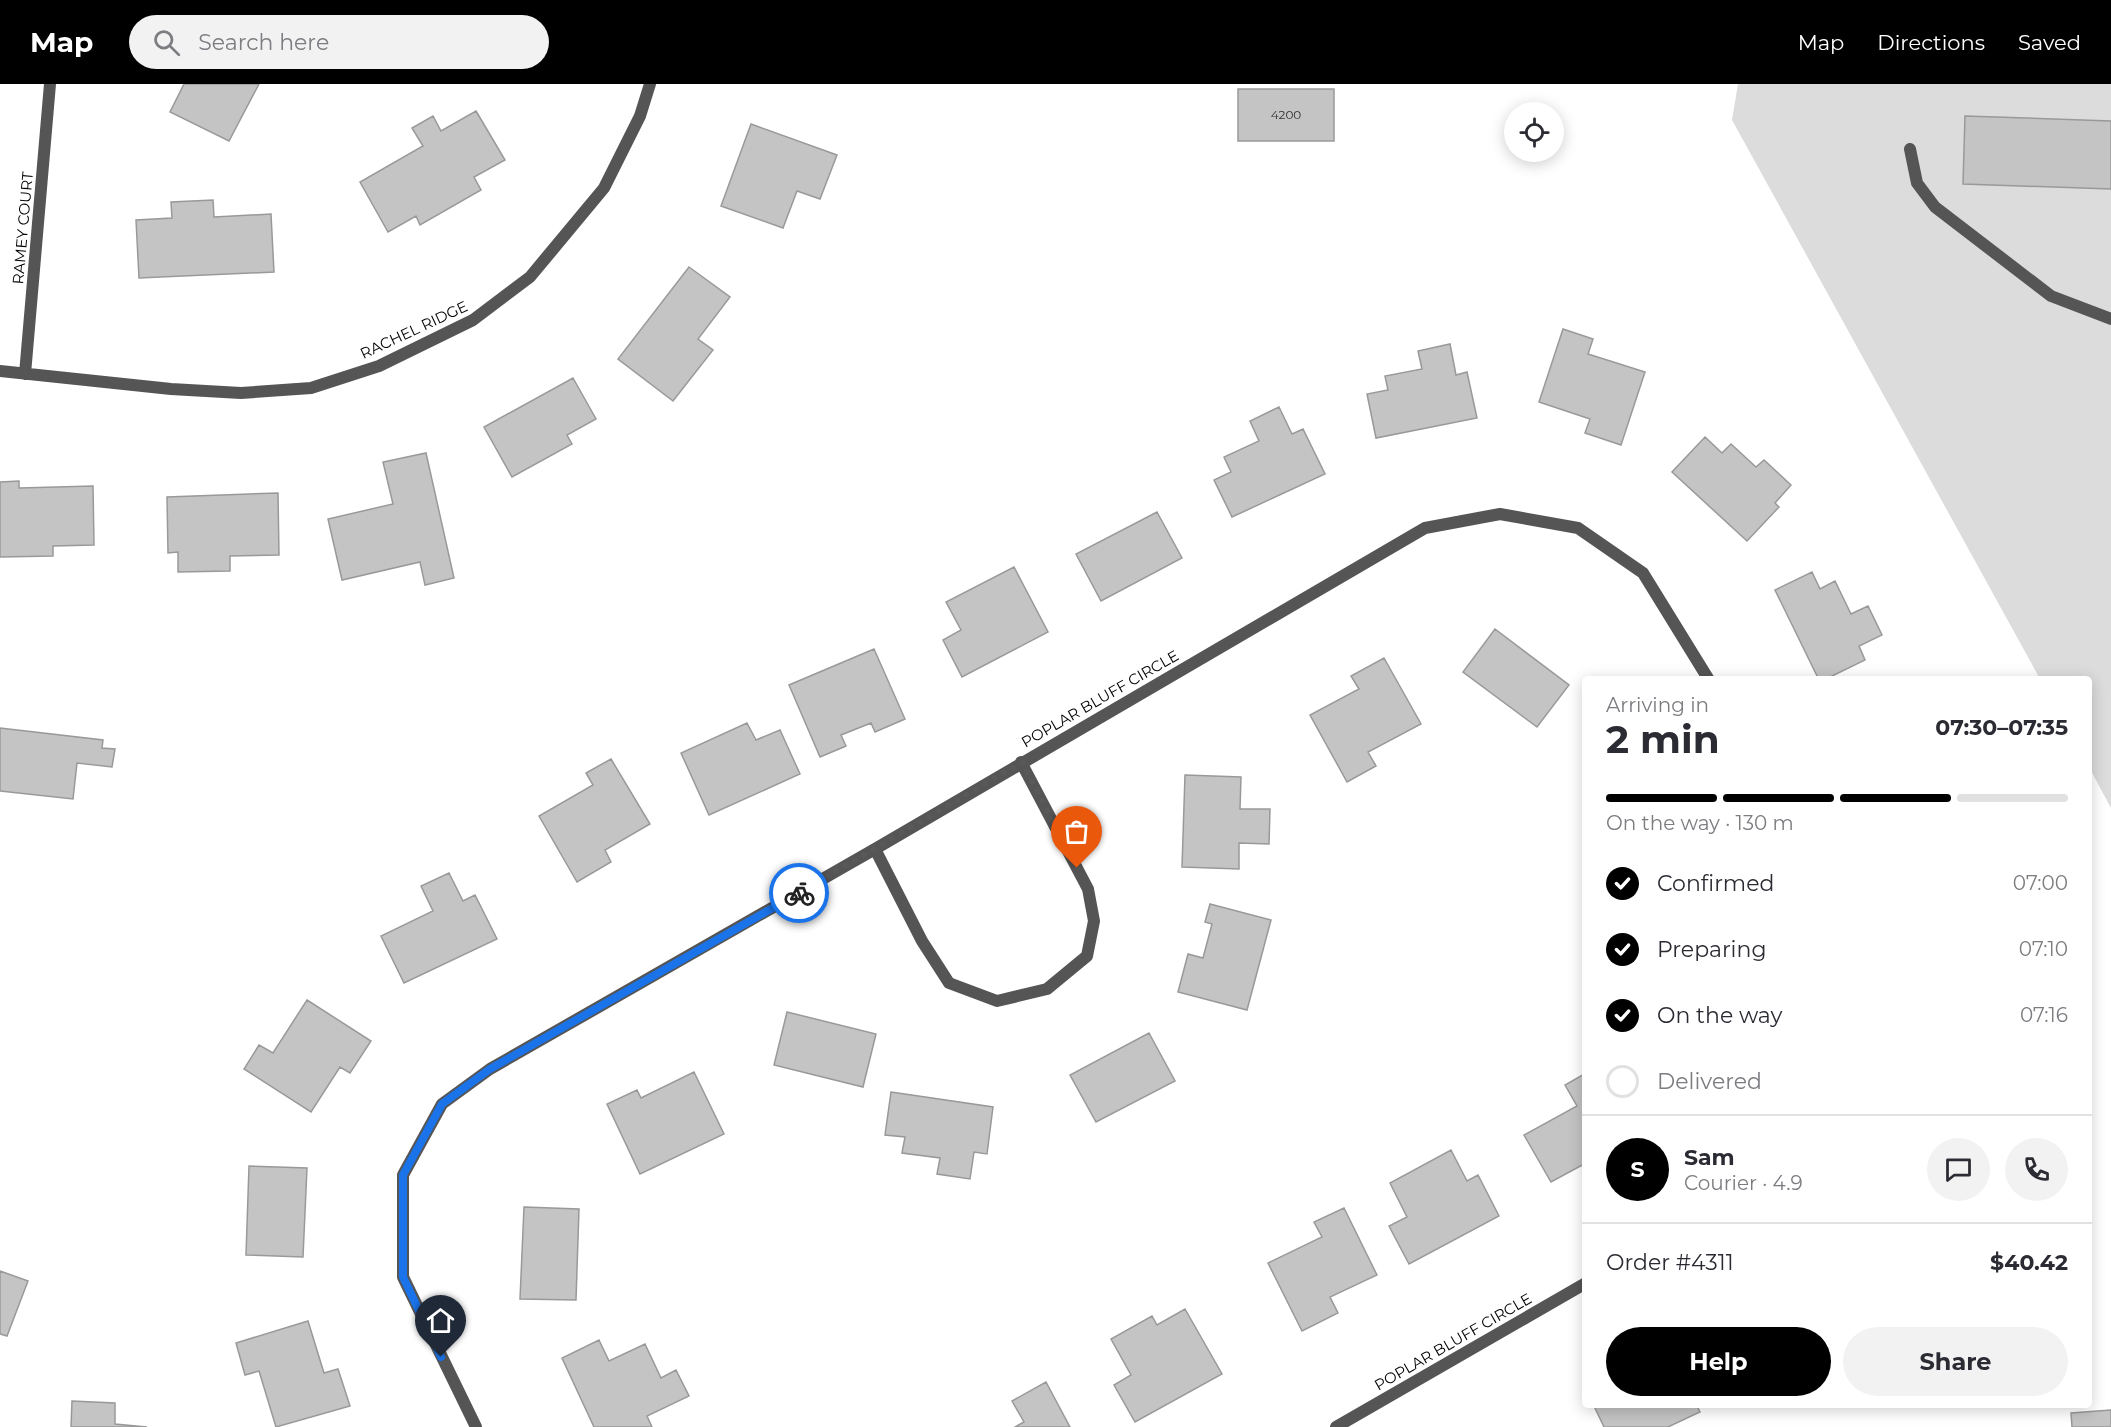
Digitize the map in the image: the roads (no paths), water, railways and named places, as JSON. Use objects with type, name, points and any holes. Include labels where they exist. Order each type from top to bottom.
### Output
[{"type":"street","name":"RAMEY COURT","points":[[26,374],[50,84]]},
{"type":"street","name":"RACHEL RIDGE","points":[[0,371],[171,389],[241,393],[311,388],[379,366],[473,320],[530,277],[604,188],[640,116],[650,84]]},
{"type":"street","points":[[1910,149],[1917,183],[1935,207],[2051,296],[2111,319]]},
{"type":"street","name":"POPLAR BLUFF CIRCLE","points":[[476,1427],[403,1277],[403,1175],[442,1104],[490,1069],[875,849],[1425,528],[1500,514],[1578,528],[1643,573],[1707,676]]},
{"type":"street","points":[[875,849],[922,941],[949,983],[997,1001],[1047,989],[1087,956],[1094,921],[1088,889],[1022,762]]},
{"type":"street","name":"POPLAR BLUFF CIRCLE","points":[[1336,1427],[1582,1285]]}]
